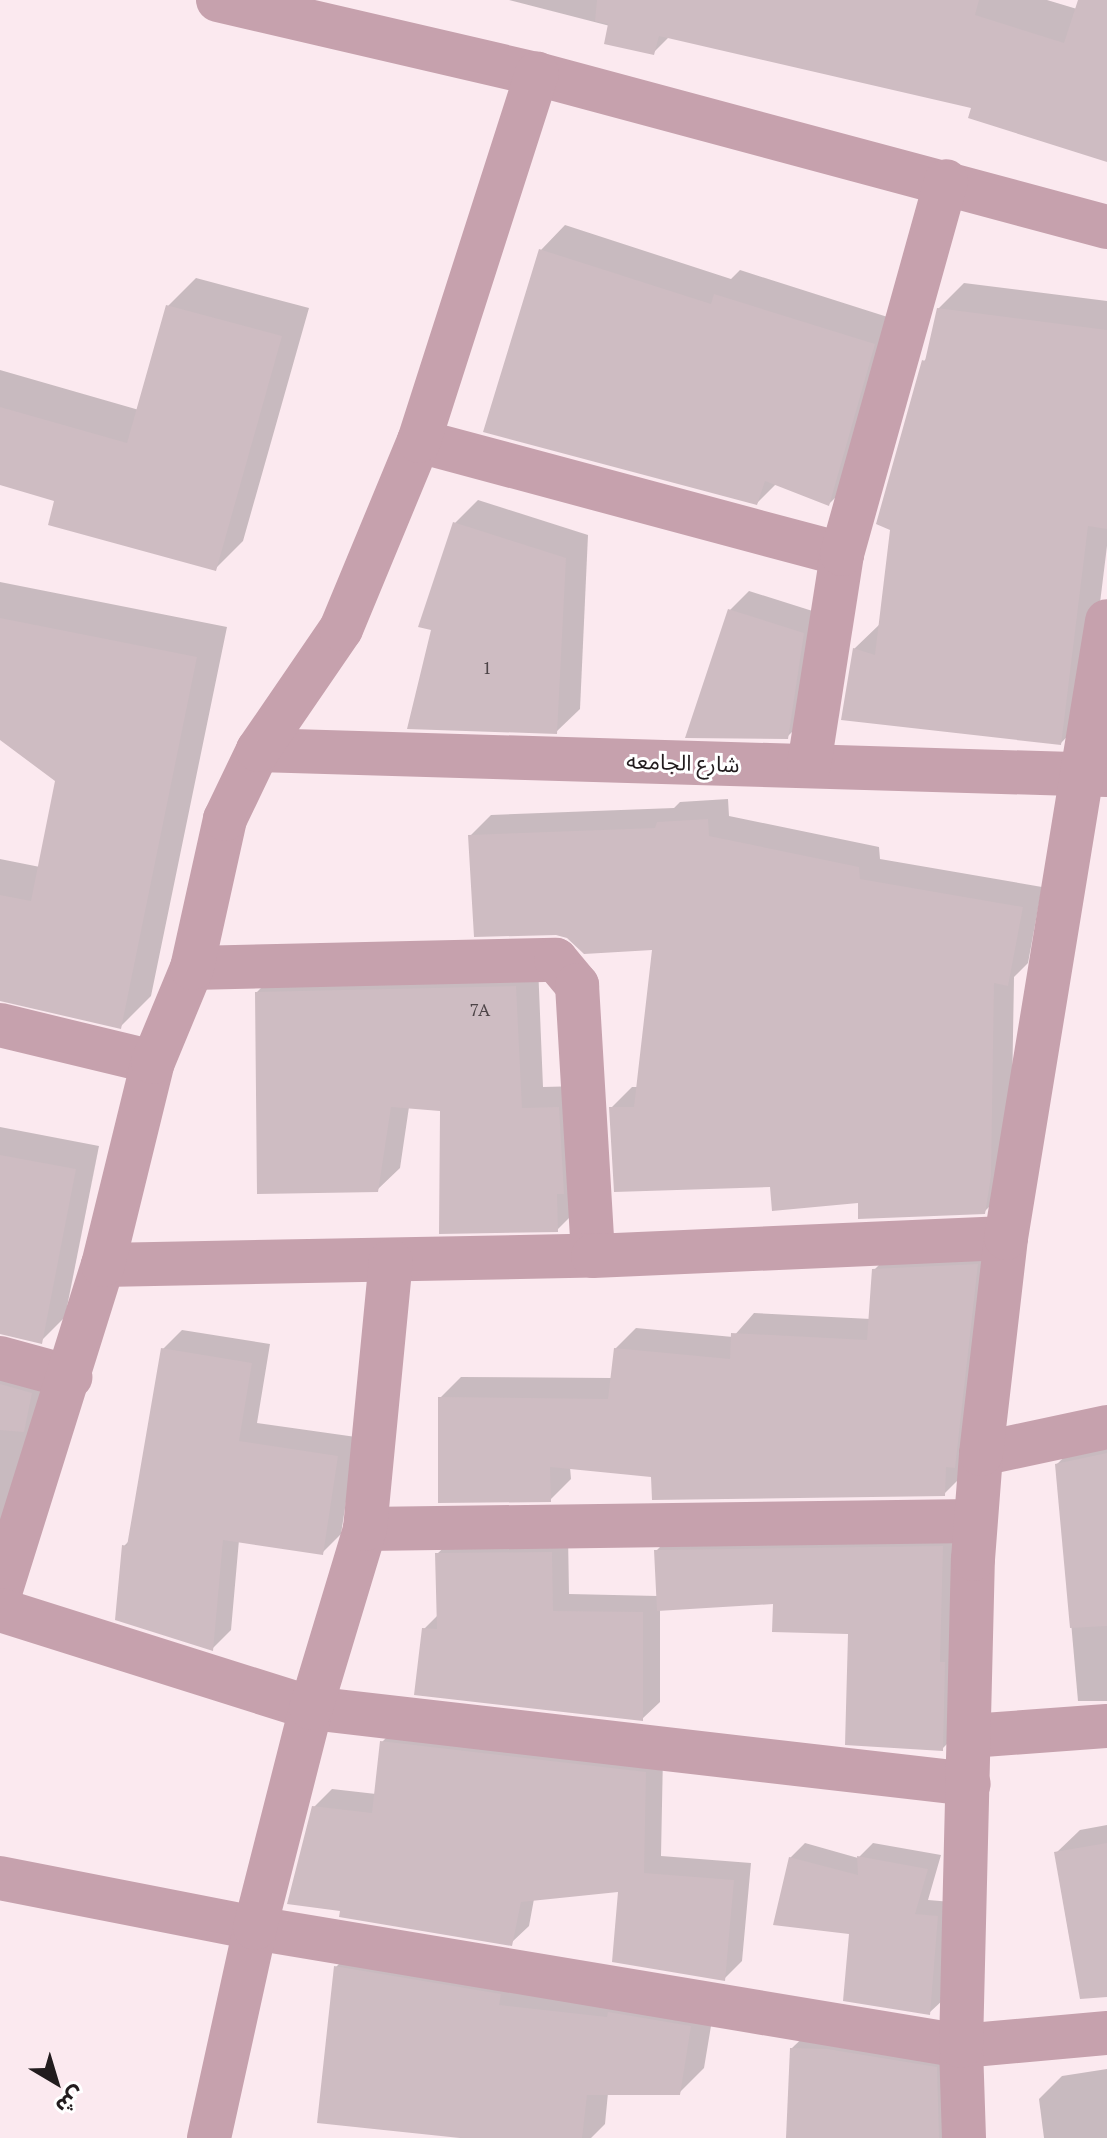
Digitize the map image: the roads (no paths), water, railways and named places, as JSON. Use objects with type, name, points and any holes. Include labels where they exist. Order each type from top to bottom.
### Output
[{"type":"street","points":[[218,0],[537,74],[946,181],[1107,227]]},
{"type":"street","points":[[0,1593],[103,1265],[153,1062],[192,968],[225,819],[258,750],[341,629],[419,441],[537,74]]},
{"type":"street","points":[[809,765],[842,554],[946,181]]},
{"type":"street","points":[[419,441],[842,554]]},
{"type":"street","points":[[964,2138],[961,2046],[975,1521],[981,1454],[1006,1238],[1095,775],[1107,621]]},
{"type":"street","name":"شارع الجامعه","points":[[258,750],[1095,775]]},
{"type":"street","points":[[192,968],[556,960],[577,985],[593,1256]]},
{"type":"street","points":[[0,1025],[153,1062]]},
{"type":"street","points":[[103,1265],[593,1256],[1006,1238]]},
{"type":"street","points":[[209,2138],[255,1928],[311,1708],[365,1529],[391,1261]]},
{"type":"street","points":[[0,1358],[70,1377]]},
{"type":"street","points":[[981,1454],[1107,1427]]},
{"type":"street","points":[[365,1529],[975,1521]]},
{"type":"street","points":[[0,1610],[311,1708],[969,1784]]},
{"type":"street","points":[[970,1736],[1107,1726]]},
{"type":"street","points":[[0,1878],[255,1928],[961,2046],[1107,2033]]}]
